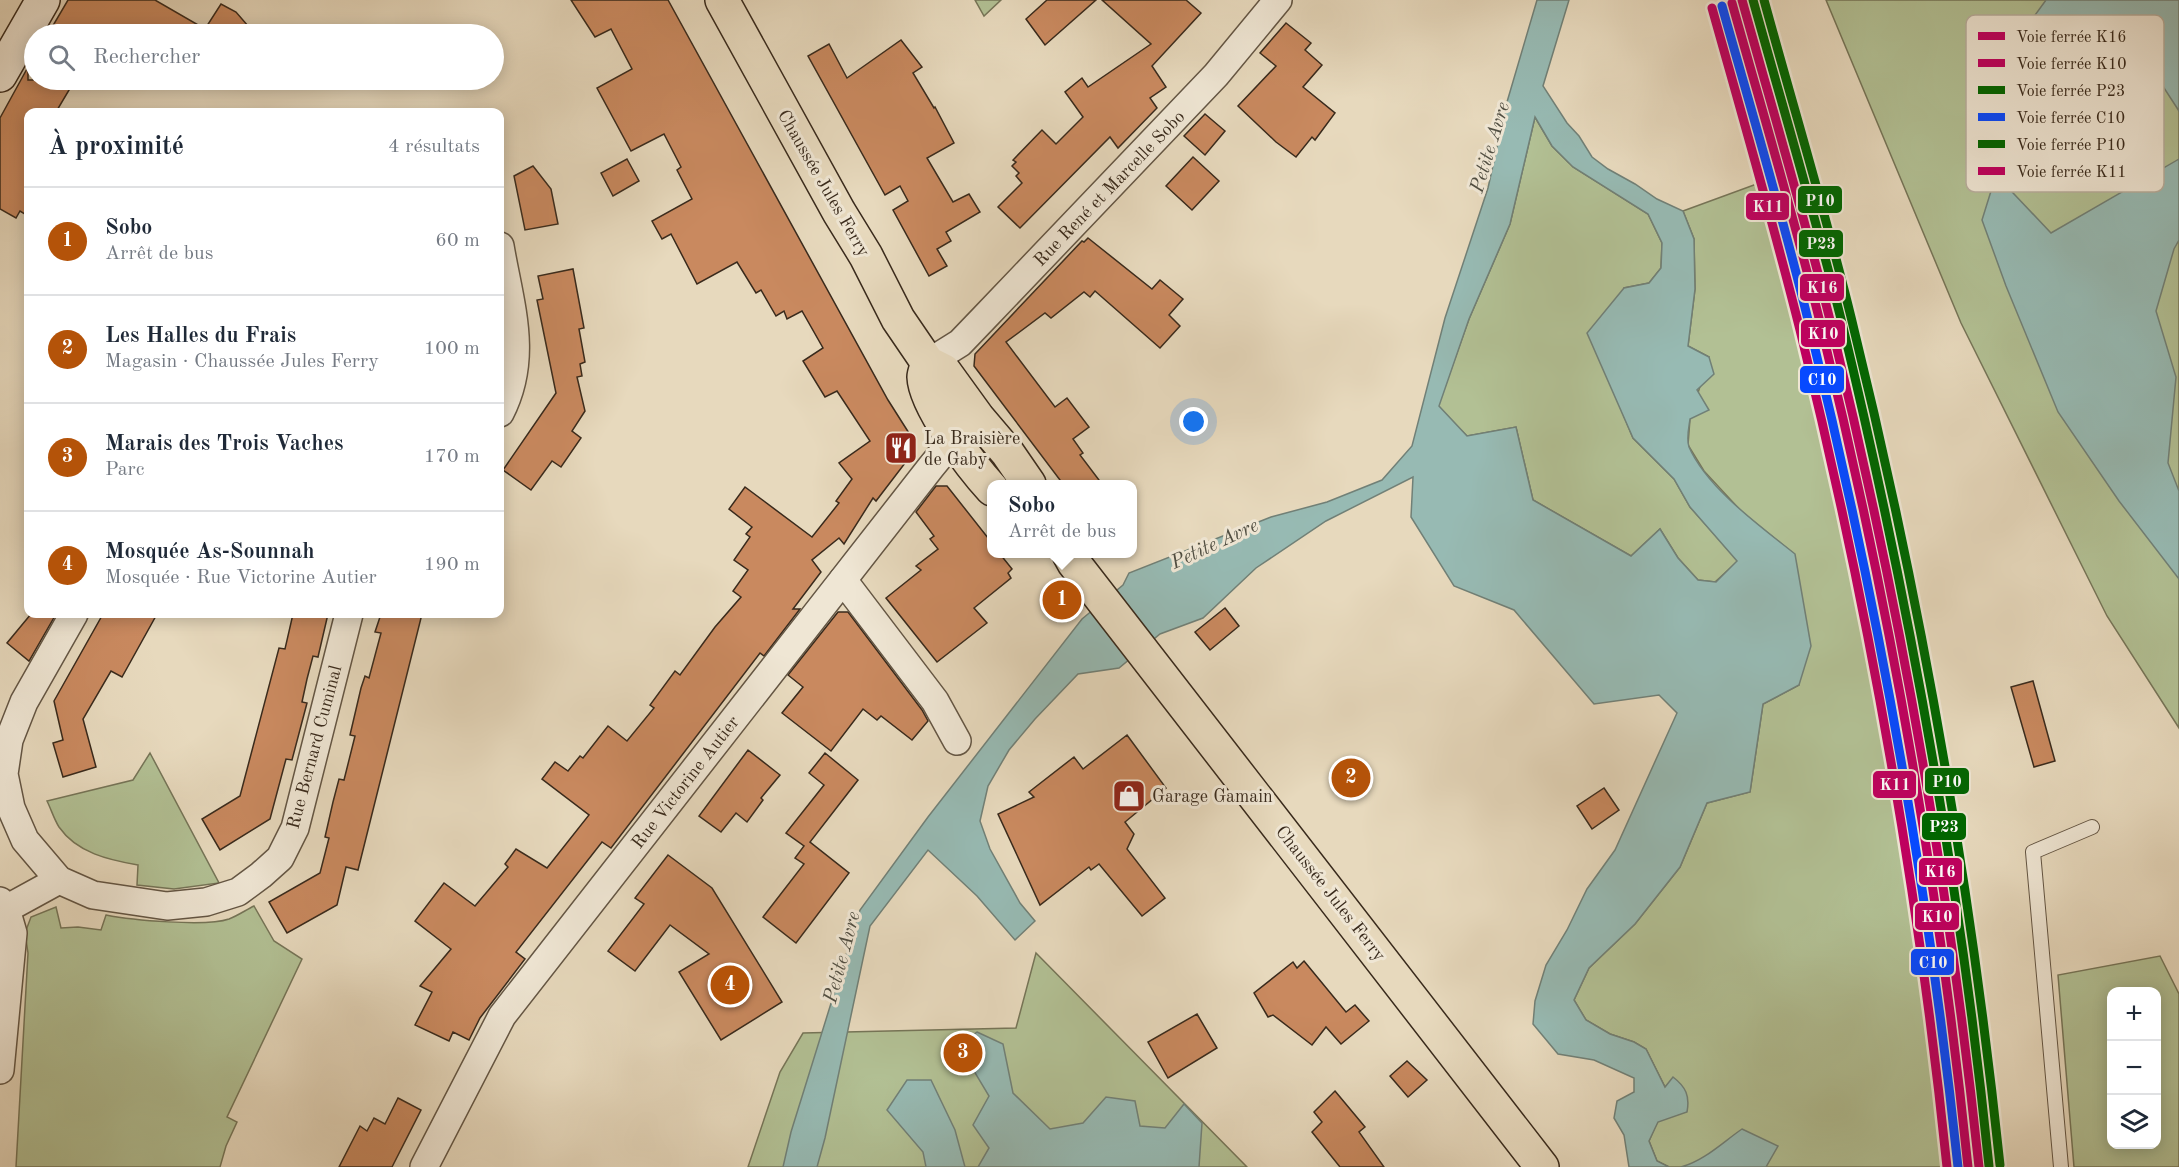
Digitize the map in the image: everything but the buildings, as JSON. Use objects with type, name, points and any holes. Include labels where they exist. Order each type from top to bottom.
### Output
[{"type":"main road","name":"Chaussée Jules Ferry","points":[[722,0],[839,212],[866,256],[895,314],[928,363],[944,371],[1026,480]]},
{"type":"main road","points":[[928,363],[924,376],[932,403],[979,476],[987,484]]},
{"type":"main road","name":"Chaussée Jules Ferry","points":[[1069,558],[1542,1167]]},
{"type":"street","points":[[29,24],[43,0]]},
{"type":"street","name":"Rue René et Marcelle Sobo","points":[[928,363],[960,343],[1216,75],[1278,0]]},
{"type":"street","points":[[0,75],[24,33]]},
{"type":"street","points":[[504,269],[517,345],[514,377],[504,403]]},
{"type":"street","name":"Rue Victorine Autier","points":[[424,1167],[502,1016],[954,439],[978,418]]},
{"type":"street","points":[[843,580],[935,701],[957,741]]},
{"type":"street","name":"Rue Bernard Cuminal","points":[[72,618],[24,702],[9,740],[4,774],[11,808],[25,840],[59,880],[93,895],[166,906],[206,902],[238,892],[280,858],[295,828],[348,618]]},
{"type":"street","points":[[0,1070],[13,933],[3,905],[59,880]]},
{"type":"lane","points":[[2061,1167],[2033,852],[2092,827]]},
{"type":"green space","points":[[975,0],[1001,0],[984,16]]},
{"type":"green space","points":[[1826,0],[2179,0],[2179,728],[2107,616],[1961,323]]},
{"type":"green space","points":[[1535,117],[1552,146],[1573,167],[1648,214],[1662,243],[1661,268],[1649,283],[1624,288],[1614,392],[1633,438],[1674,479],[1690,507],[1738,561],[1715,582],[1698,580],[1678,558],[1660,529],[1631,556],[1533,500],[1516,427],[1467,436],[1438,406],[1469,319],[1510,224]]},
{"type":"green space","points":[[1773,178],[1830,398],[1924,907],[1953,1167],[1669,1167],[1657,1161],[1649,1141],[1657,1122],[1665,1087],[1646,1049],[1634,1042],[1610,1034],[1586,1020],[1574,1000],[1589,968],[1635,924],[1680,867],[1707,803],[1750,792],[1763,704],[1799,685],[1794,554],[1742,512],[1704,471],[1688,445],[1690,419],[1709,357],[1688,346],[1695,289],[1694,239],[1683,211]]},
{"type":"green space","points":[[150,753],[219,883],[174,889],[137,885],[138,865],[105,858],[84,849],[66,836],[57,824],[47,801],[133,780]]},
{"type":"green space","points":[[254,906],[274,941],[302,959],[227,1117],[237,1122],[226,1146],[220,1167],[16,1167],[28,953],[25,933],[31,917],[56,907],[61,928],[78,927],[101,930],[106,915],[150,921],[204,922],[229,919]]},
{"type":"green space","points":[[1036,953],[1247,1167],[748,1167],[780,1072],[803,1033],[1016,1028]]},
{"type":"green space","points":[[2160,956],[2179,994],[2179,1167],[2074,1167],[2058,975]]},
{"type":"water","name":"Petite Avre","points":[[1537,0],[1569,0],[1543,86],[1592,157],[1657,199],[1683,211],[1694,239],[1695,289],[1688,346],[1709,357],[1714,374],[1697,390],[1709,410],[1690,419],[1688,444],[1697,462],[1721,491],[1751,519],[1795,554],[1811,646],[1799,685],[1763,704],[1750,792],[1707,803],[1680,867],[1635,924],[1589,968],[1574,1000],[1586,1020],[1610,1034],[1634,1042],[1646,1049],[1665,1087],[1673,1077],[1684,1088],[1688,1101],[1687,1112],[1658,1122],[1649,1141],[1657,1161],[1669,1167],[1629,1167],[1624,1135],[1614,1118],[1617,1101],[1634,1092],[1634,1078],[1594,1060],[1558,1054],[1533,1024],[1535,1001],[1546,965],[1567,930],[1587,889],[1615,850],[1677,713],[1659,695],[1594,704],[1514,610],[1454,586],[1411,517],[1413,477],[1326,521],[1256,568],[1203,618],[1160,634],[1119,668],[1078,674],[1035,719],[1009,750],[988,786],[980,821],[990,849],[1020,903],[1035,921],[1015,940],[977,896],[928,850],[870,926],[817,1167],[783,1167],[791,1132],[860,910],[928,817],[1082,619],[1123,585],[1129,573],[1271,517],[1327,502],[1382,480],[1412,446],[1445,318],[1488,188],[1507,102]],"holes":[[[1535,117],[1552,146],[1573,167],[1648,214],[1662,243],[1661,268],[1649,283],[1624,288],[1587,333],[1633,438],[1674,479],[1690,507],[1737,561],[1716,582],[1698,580],[1678,558],[1660,529],[1631,556],[1533,500],[1516,427],[1467,436],[1439,406],[1469,319],[1510,224]]]},
{"type":"water","points":[[2046,0],[2179,0],[2179,111],[2164,88],[2164,15],[2035,15]]},
{"type":"water","points":[[2179,159],[2179,240],[2174,249],[2156,311],[2176,377],[2168,463],[2179,491],[2179,579],[2119,501],[2058,412],[2006,286],[1982,220],[1991,192],[2012,192],[2051,233],[2122,192],[2164,192],[2164,168]]},
{"type":"water","points":[[977,1032],[1003,1044],[1013,1093],[1050,1129],[1083,1123],[1106,1097],[1135,1101],[1140,1126],[1165,1128],[1184,1104],[1202,1123],[1199,1167],[978,1167],[989,1148],[973,1125],[989,1096],[959,1046]]},
{"type":"water","points":[[907,1080],[931,1080],[955,1130],[965,1167],[926,1167],[923,1152],[887,1110]]},
{"type":"water","points":[[1742,1129],[1778,1146],[1766,1167],[1681,1167],[1705,1156]]},
{"type":"rail line","name":"K16","points":[[1742,0],[1821,283],[1879,532],[1937,848],[1967,1060],[1979,1167]]},
{"type":"rail line","name":"P23","points":[[1753,0],[1832,283],[1889,532],[1930,742],[1947,847],[1977,1059],[1989,1166]]},
{"type":"rail line","name":"P10","points":[[1764,0],[1851,317],[1921,633],[1974,951],[2000,1165]]},
{"type":"rail line","name":"K10","points":[[1732,3],[1811,285],[1869,534],[1927,849],[1968,1167]]},
{"type":"rail line","name":"C10","points":[[1722,6],[1800,288],[1858,536],[1916,850],[1932,955],[1958,1167]]},
{"type":"rail line","name":"K11","points":[[1712,8],[1800,330],[1848,537],[1906,851],[1947,1167]]},
{"type":"place","name":"La Braisière de Gaby","points":[[901,448]]},
{"type":"place","name":"Sobo","points":[[1062,600]]},
{"type":"place","name":"Les Halles du Frais","points":[[1351,778]]},
{"type":"place","name":"Garage Gamain","points":[[1129,796]]},
{"type":"place","name":"Mosquée As-Sounnah","points":[[730,985]]},
{"type":"place","name":"Marais des Trois Vaches","points":[[963,1053]]}]
